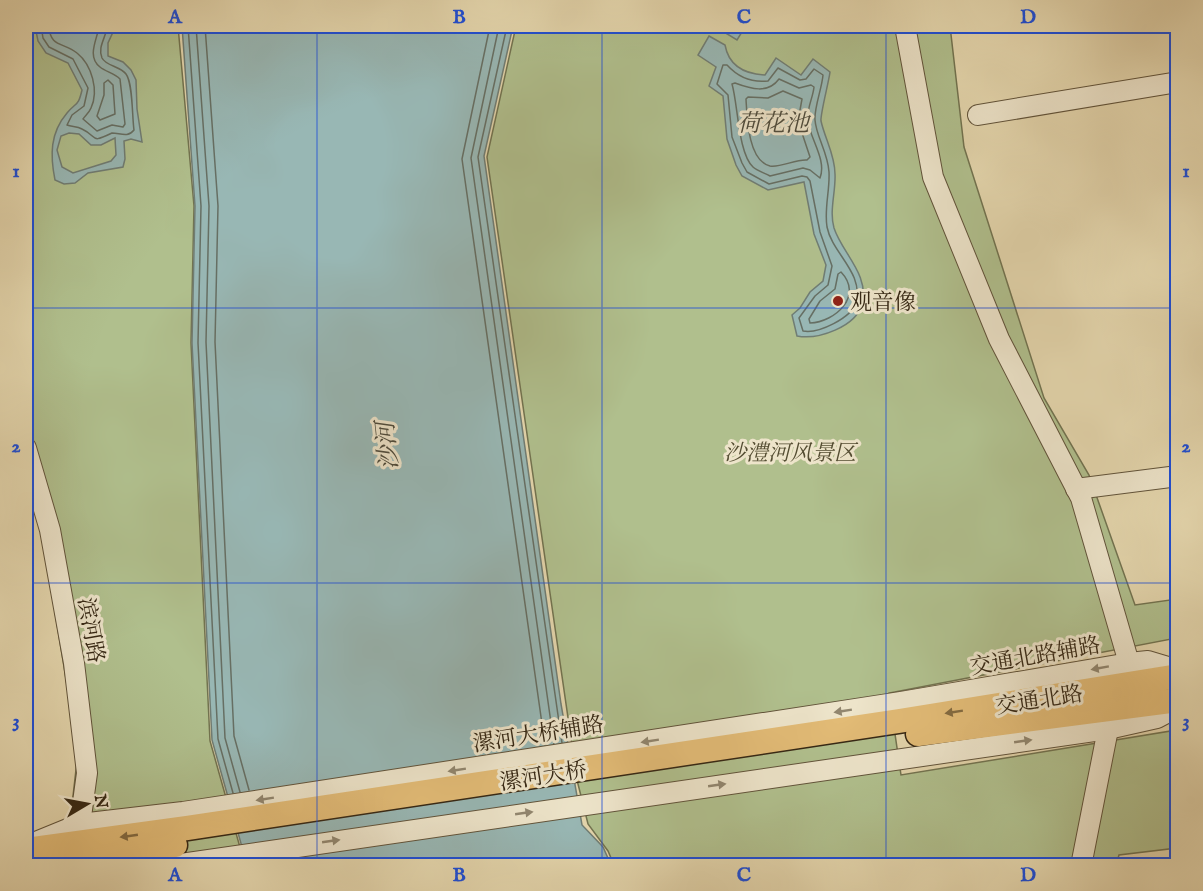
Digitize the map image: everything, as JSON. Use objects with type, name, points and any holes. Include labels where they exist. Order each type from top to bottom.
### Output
[{"type":"main road","name":"交通北路","points":[[901,729],[1178,676]]},
{"type":"main road","name":"交通北路","points":[[901,729],[1178,700]]},
{"type":"main road","name":"漯河大桥","points":[[187,836],[901,729]]},
{"type":"main road","points":[[26,848],[187,836]]},
{"type":"main road","points":[[70,866],[187,836]]},
{"type":"street","points":[[905,26],[933,177],[999,339],[1082,502],[1129,663]]},
{"type":"street","points":[[978,115],[1178,82]]},
{"type":"street","name":"滨河路","points":[[26,448],[50,530],[74,663],[87,773],[80,824]]},
{"type":"street","points":[[1076,489],[1178,476]]},
{"type":"street","name":"交通北路辅路","points":[[901,729],[1129,663],[1148,661],[1178,670]]},
{"type":"street","points":[[26,848],[80,824],[187,836],[901,729],[1108,729],[1157,718],[1178,707]]},
{"type":"street","points":[[1081,866],[1108,729]]},
{"type":"street","points":[[167,866],[187,836]]},
{"type":"green space","points":[[26,26],[178,26],[194,206],[191,343],[210,741],[245,865],[76,865],[71,814],[78,752],[41,527],[26,481]]},
{"type":"green space","name":"沙澧河风景区","points":[[516,26],[950,26],[964,147],[1044,398],[1089,475],[1135,605],[1177,599],[1177,638],[889,693],[901,775],[1177,730],[1177,848],[1119,855],[1116,866],[614,865],[608,851],[588,824],[577,780],[487,157]]},
{"type":"water","points":[[35,26],[113,26],[108,43],[108,56],[123,62],[131,70],[136,80],[142,142],[131,139],[124,141],[123,167],[88,173],[75,183],[64,184],[55,180],[52,162],[54,136],[61,121],[78,102],[82,90],[68,63],[46,53],[38,41]],"holes":[[[69,133],[79,134],[91,145],[101,145],[115,138],[116,155],[111,161],[73,173],[62,167],[57,150],[61,136]]]},
{"type":"water","name":"沙河","points":[[182,26],[513,26],[484,156],[561,704],[582,825],[603,847],[611,865],[247,865],[212,740],[192,343],[195,206]]},
{"type":"water","points":[[714,26],[754,26],[751,31],[745,27],[737,40]]},
{"type":"water","name":"荷花池","points":[[709,36],[725,45],[734,64],[751,73],[765,75],[776,58],[801,75],[813,59],[830,72],[821,121],[835,167],[832,208],[834,228],[859,274],[863,293],[862,304],[858,312],[852,319],[835,330],[815,336],[797,336],[792,315],[800,308],[810,292],[823,281],[826,265],[814,234],[804,182],[768,190],[742,176],[727,139],[723,96],[709,86],[716,67],[698,55]]},
{"type":"place","name":"观音像","points":[[838,301]]}]
